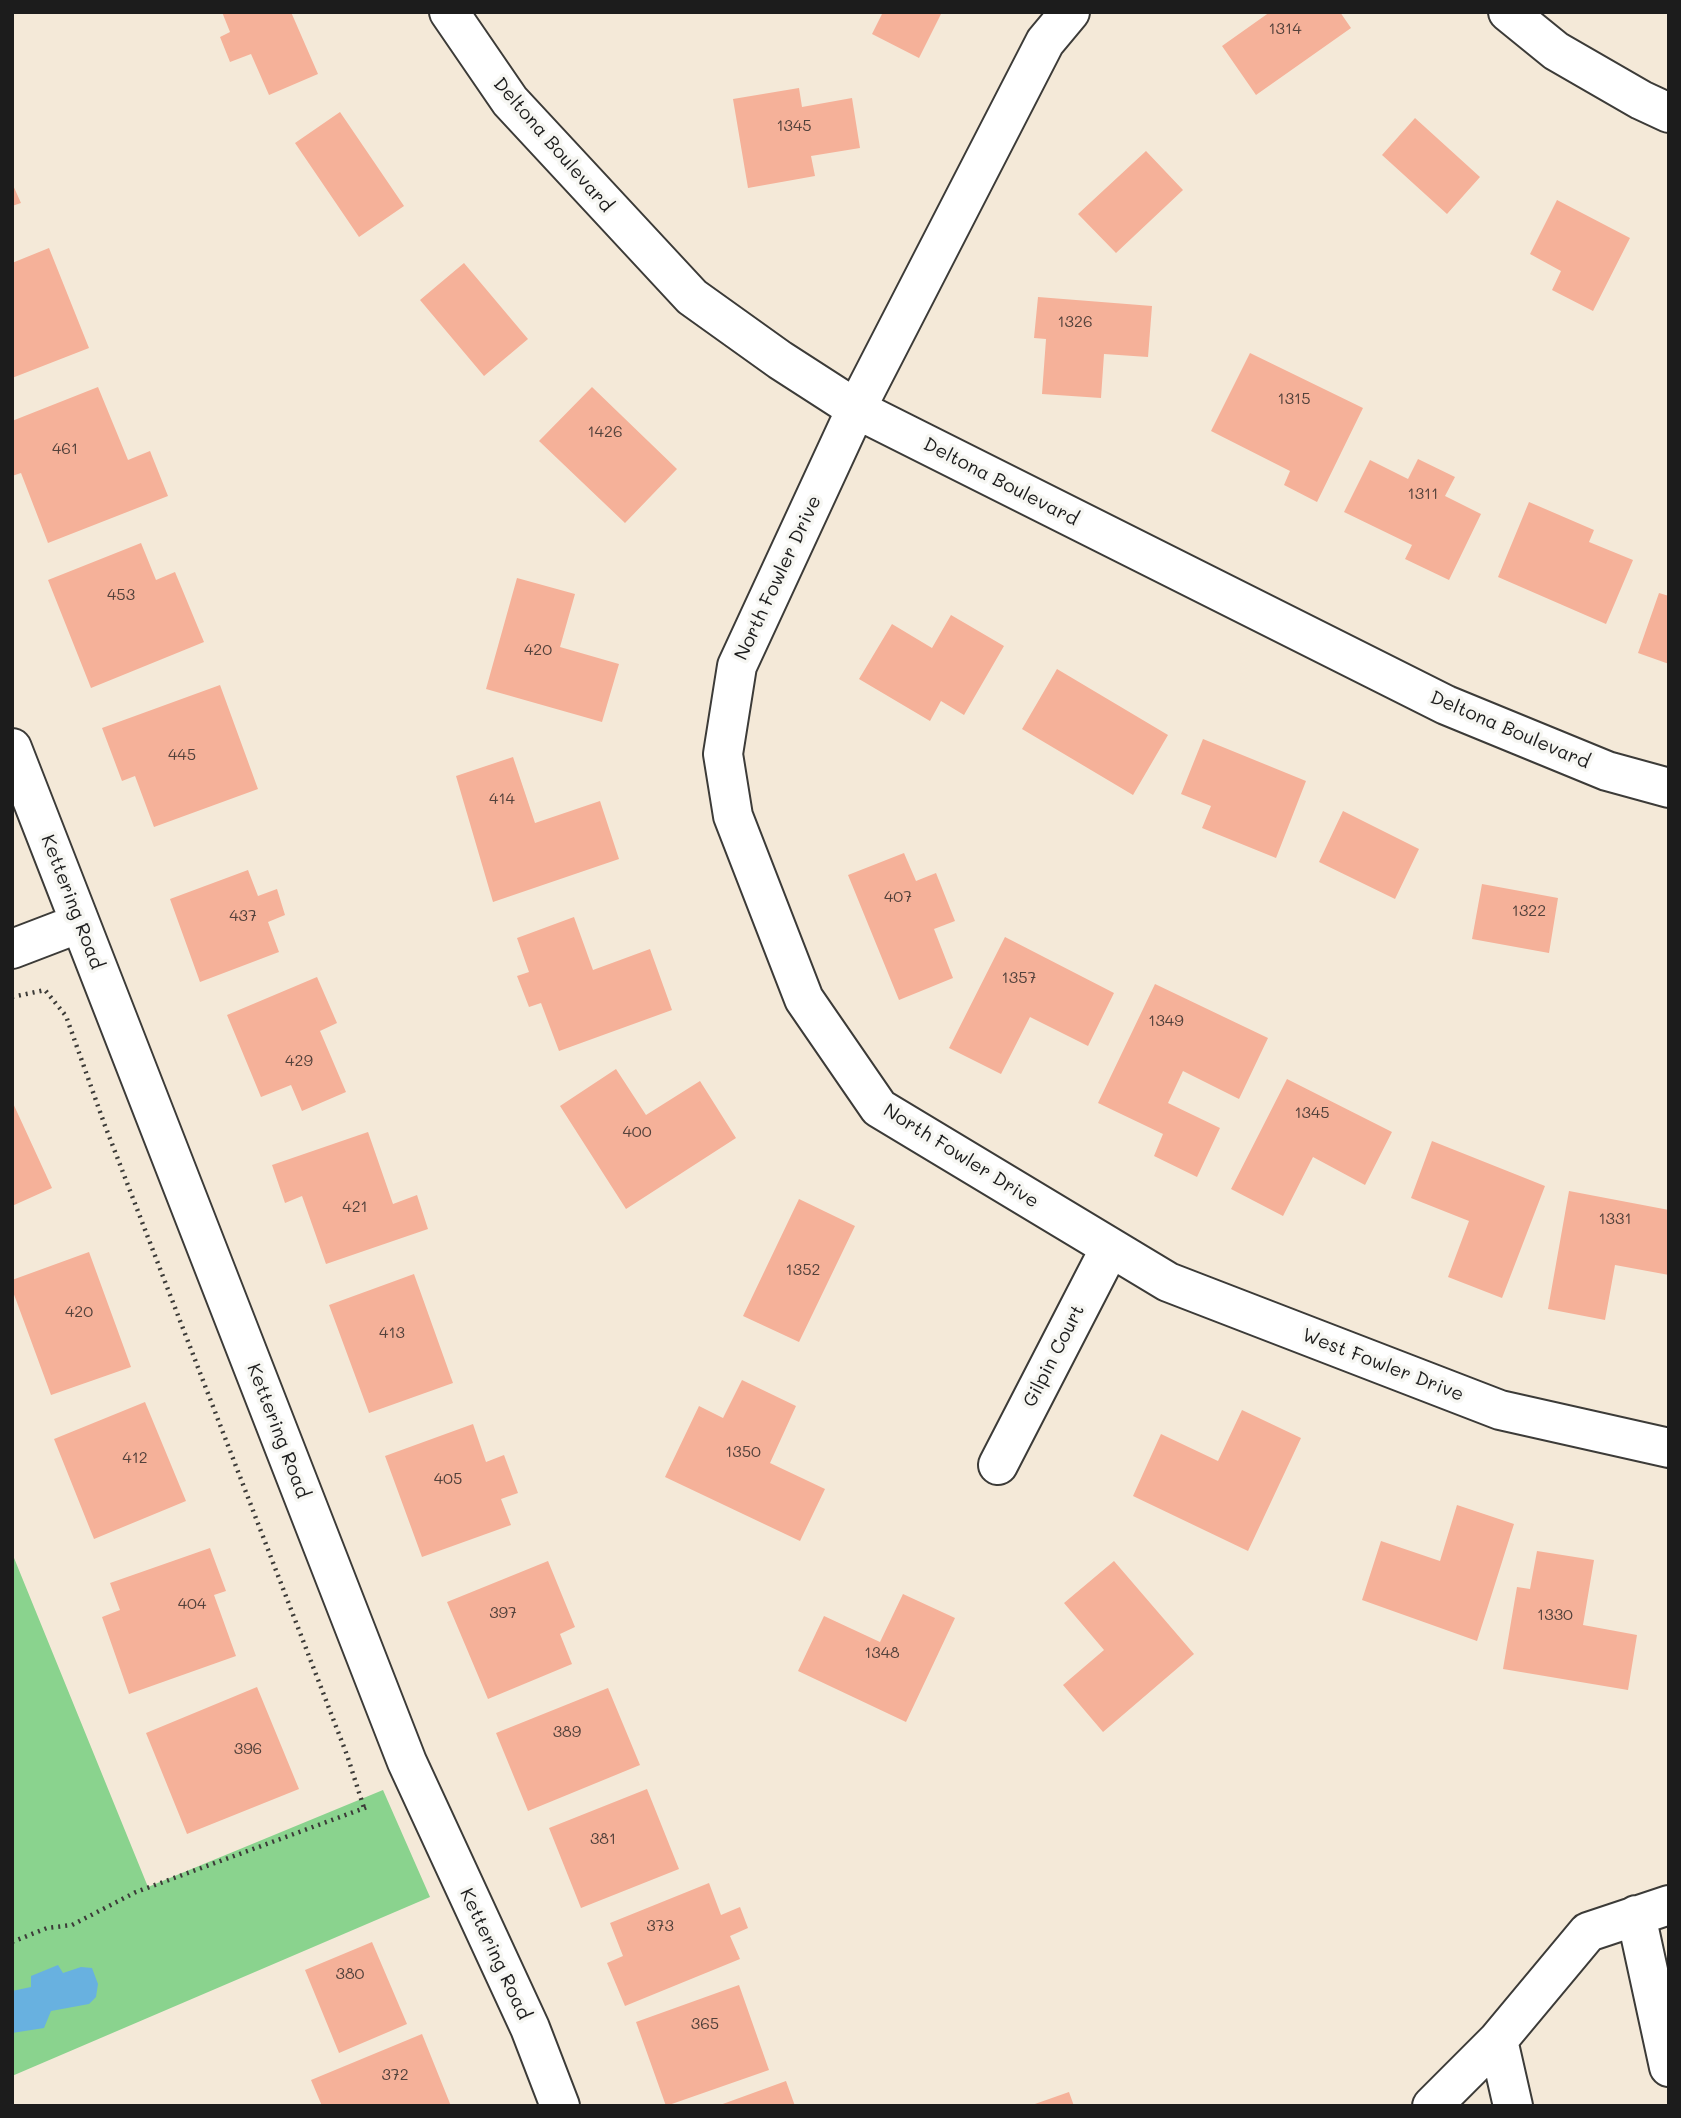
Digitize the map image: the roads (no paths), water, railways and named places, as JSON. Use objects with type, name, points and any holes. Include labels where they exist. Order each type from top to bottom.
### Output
[{"type":"street","name":"Deltona Boulevard","points":[[449,12],[510,101],[692,297],[780,360],[856,409],[1446,705],[1607,771],[1669,788]]},
{"type":"street","name":"North Fowler Drive","points":[[1070,12],[1045,42],[856,409],[737,666],[723,754],[733,816],[804,999],[879,1108],[1110,1248]]},
{"type":"street","points":[[1508,12],[1556,51],[1669,113]]},
{"type":"street","name":"Kettering Road","points":[[12,748],[407,1762],[530,2028],[560,2106]]},
{"type":"street","points":[[12,949],[80,923]]},
{"type":"street","name":"West Fowler Drive","points":[[1110,1248],[1168,1282],[1500,1410],[1669,1448]]},
{"type":"street","name":"Gilpin Court","points":[[998,1465],[1110,1248]]},
{"type":"street","points":[[1432,2106],[1498,2040],[1588,1932],[1652,1910],[1669,2067]]},
{"type":"street","points":[[1498,2040],[1513,2106]]},
{"type":"water","points":[[58,1965],[63,1973],[81,1967],[92,1968],[98,1984],[96,1997],[89,2004],[51,2011],[44,2028],[12,2033],[12,1991],[31,1987],[31,1976]]}]
